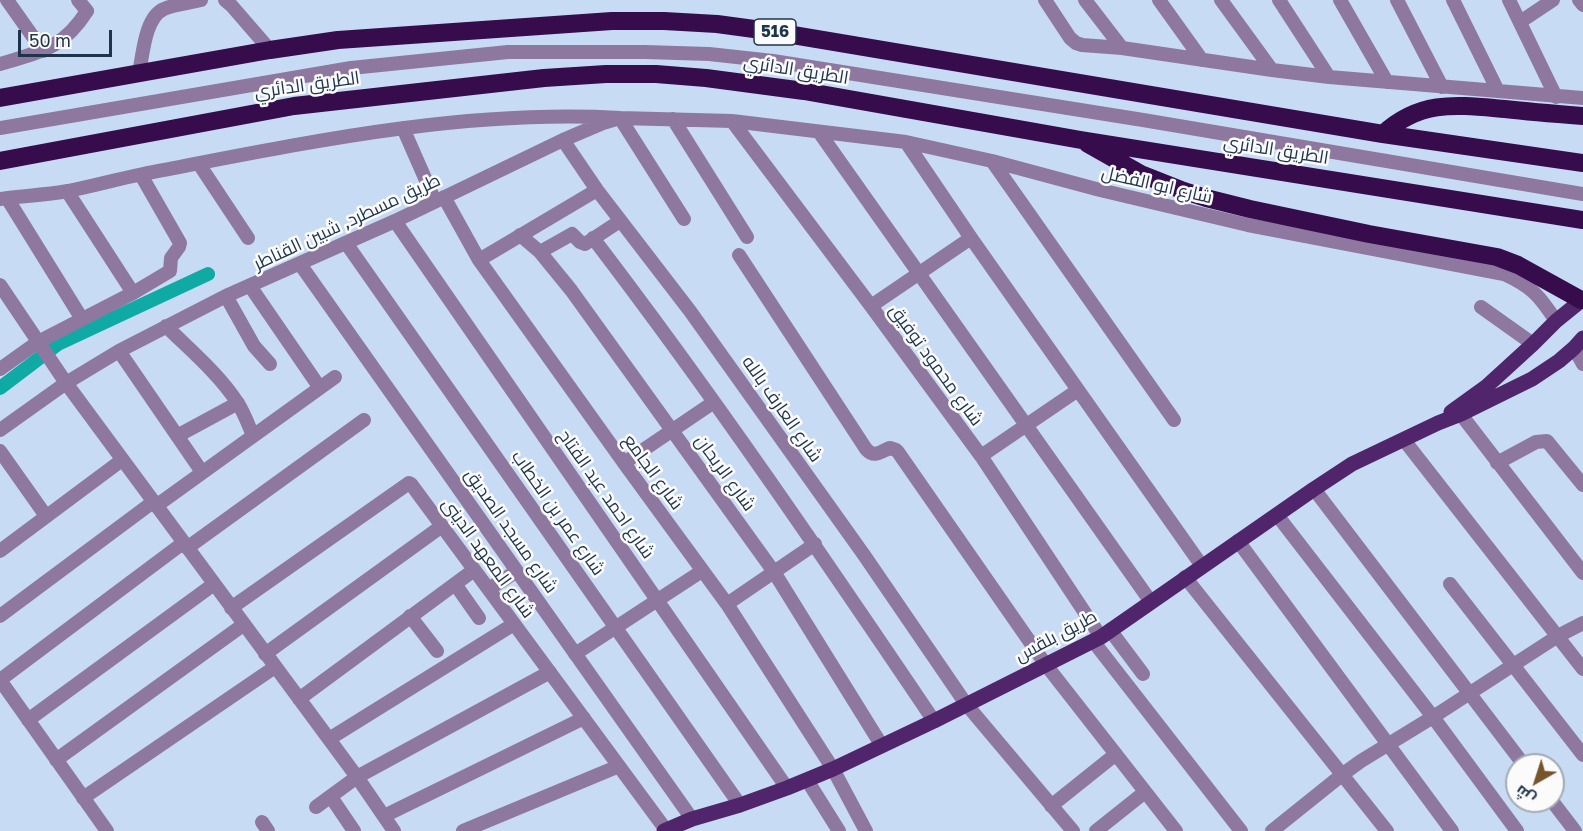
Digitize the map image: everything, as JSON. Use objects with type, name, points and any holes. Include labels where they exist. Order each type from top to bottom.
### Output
[{"type":"highway","name":"الطريق الدائري","points":[[0,98],[338,40],[559,24],[664,21],[717,24],[769,31],[1383,134],[1583,163]]},
{"type":"highway","name":"الطريق الدائري","points":[[0,161],[294,106],[544,78],[606,74],[657,74],[804,91],[1082,140],[1583,220]]},
{"type":"highway","points":[[1383,134],[1399,121],[1418,111],[1439,106],[1583,116]]},
{"type":"highway","points":[[1082,140],[1141,174],[1195,195],[1228,205],[1358,232],[1497,257],[1582,300]]},
{"type":"main road","points":[[1459,411],[1556,321],[1582,300]]},
{"type":"main road","points":[[1459,411],[1532,380],[1559,361],[1578,343]]},
{"type":"main road","name":"طريق بلقس","points":[[665,831],[692,819],[740,805],[833,769],[882,747],[1102,636],[1352,464],[1459,411]]},
{"type":"street","points":[[7,0],[43,51]]},
{"type":"street","points":[[0,64],[56,45],[79,24],[87,11],[78,0]]},
{"type":"street","points":[[139,73],[148,31],[154,18],[165,8],[201,0]]},
{"type":"street","points":[[225,0],[270,50]]},
{"type":"street","points":[[1045,0],[1070,38],[1082,45],[1122,48],[1329,77],[1583,98]]},
{"type":"street","points":[[1085,0],[1122,48]]},
{"type":"street","points":[[1160,0],[1202,60]]},
{"type":"street","points":[[1221,0],[1272,70]]},
{"type":"street","points":[[1279,0],[1329,77]]},
{"type":"street","points":[[1340,0],[1387,82]]},
{"type":"street","points":[[1397,0],[1442,87]]},
{"type":"street","points":[[1453,0],[1498,91]]},
{"type":"street","points":[[1509,0],[1556,97]]},
{"type":"street","points":[[1520,22],[1553,0]]},
{"type":"street","points":[[1579,0],[1583,5]]},
{"type":"street","points":[[0,128],[351,68],[508,52],[709,54],[773,61],[1143,120],[1583,194]]},
{"type":"street","points":[[82,319],[4,198],[67,191],[326,139],[403,128],[504,118],[580,116],[620,118],[684,219]]},
{"type":"street","name":"طريق مسطرد, شبين القناطر","points":[[0,430],[66,382],[166,326],[226,296],[395,221],[603,123],[620,118],[732,121]]},
{"type":"street","points":[[673,119],[747,237]]},
{"type":"street","name":"شارع ابو الفضل","points":[[732,121],[906,142],[992,161],[1100,190],[1248,225],[1504,274],[1525,284],[1542,299],[1556,321]]},
{"type":"street","name":"شارع محمود توفيق","points":[[732,121],[981,456],[1102,636]]},
{"type":"street","name":"شارع الجامع","points":[[403,128],[440,199],[479,260],[727,604],[833,769],[866,831]]},
{"type":"street","points":[[819,132],[1150,602]]},
{"type":"street","name":"شارع العارف بالله","points":[[563,140],[597,190],[704,331],[864,555],[966,704],[1073,831]]},
{"type":"street","points":[[906,142],[1202,566]]},
{"type":"street","points":[[992,161],[1174,420]]},
{"type":"street","points":[[199,164],[248,238]]},
{"type":"street","points":[[0,369],[38,342],[170,271],[171,258],[180,243],[141,175]]},
{"type":"street","points":[[479,260],[597,190]]},
{"type":"street","points":[[67,191],[133,292]]},
{"type":"street","points":[[540,252],[572,234],[585,244],[620,220]]},
{"type":"street","name":"شارع احمد عبد الفتاح","points":[[395,221],[787,788]]},
{"type":"street","name":"شارع الريحان","points":[[520,235],[540,252],[571,290],[774,572],[882,747]]},
{"type":"street","points":[[871,306],[971,237]]},
{"type":"street","points":[[593,238],[660,326],[815,544],[934,721]]},
{"type":"street","name":"شارع عمر بن الخطاب","points":[[346,243],[740,805]]},
{"type":"street","points":[[739,255],[866,449],[875,454],[890,448],[896,450],[1046,665],[1175,831]]},
{"type":"street","name":"شارع مسجد الصديق","points":[[300,264],[692,819]]},
{"type":"street","points":[[0,285],[122,460],[357,777],[394,831]]},
{"type":"street","points":[[250,286],[320,388]]},
{"type":"street","points":[[226,296],[254,346],[270,364]]},
{"type":"street","points":[[1481,307],[1533,344]]},
{"type":"street","points":[[166,326],[225,386],[247,419],[253,436]]},
{"type":"street","points":[[1578,343],[1583,364]]},
{"type":"street","points":[[119,351],[202,472]]},
{"type":"street","points":[[0,616],[335,377]]},
{"type":"street","points":[[981,456],[1078,390]]},
{"type":"street","points":[[624,463],[714,402]]},
{"type":"street","points":[[177,436],[238,403]]},
{"type":"street","points":[[1459,411],[1583,573]]},
{"type":"street","points":[[107,831],[0,680],[364,420]]},
{"type":"street","points":[[1404,440],[1583,669]]},
{"type":"street","points":[[1497,463],[1536,442],[1547,441],[1583,485]]},
{"type":"street","points":[[0,451],[46,516]]},
{"type":"street","points":[[2,544],[46,516],[122,460]]},
{"type":"street","name":"شارع المعهد الدينى","points":[[231,608],[409,483],[411,484],[665,831]]},
{"type":"street","points":[[1314,489],[1515,753]]},
{"type":"street","points":[[1277,515],[1518,831]]},
{"type":"street","points":[[266,654],[442,526]]},
{"type":"street","points":[[1238,542],[1452,831]]},
{"type":"street","points":[[727,604],[815,544]]},
{"type":"street","points":[[299,699],[474,570]]},
{"type":"street","points":[[489,589],[517,571]]},
{"type":"street","points":[[575,654],[702,571]]},
{"type":"street","points":[[1185,577],[1387,831]]},
{"type":"street","points":[[28,720],[214,584]]},
{"type":"street","points":[[454,584],[479,618]]},
{"type":"street","points":[[1450,584],[1583,755]]},
{"type":"street","points":[[410,616],[437,651]]},
{"type":"street","points":[[1272,831],[1343,774],[1513,664],[1583,623]]},
{"type":"street","points":[[329,739],[514,624]]},
{"type":"street","points":[[56,760],[243,625]]},
{"type":"street","points":[[1102,636],[1143,674]]},
{"type":"street","points":[[1102,636],[1241,831]]},
{"type":"street","points":[[83,798],[275,667]]},
{"type":"street","points":[[316,807],[357,777],[550,672]]},
{"type":"street","points":[[384,816],[584,718]]},
{"type":"street","points":[[1051,806],[1116,754]]},
{"type":"street","points":[[463,831],[619,766]]},
{"type":"street","points":[[807,780],[839,831]]},
{"type":"street","points":[[1096,831],[1113,826],[1145,792]]},
{"type":"street","points":[[331,797],[354,831]]},
{"type":"street","points":[[1561,813],[1575,831]]},
{"type":"waterway","points":[[0,388],[58,344],[208,274]]}]
